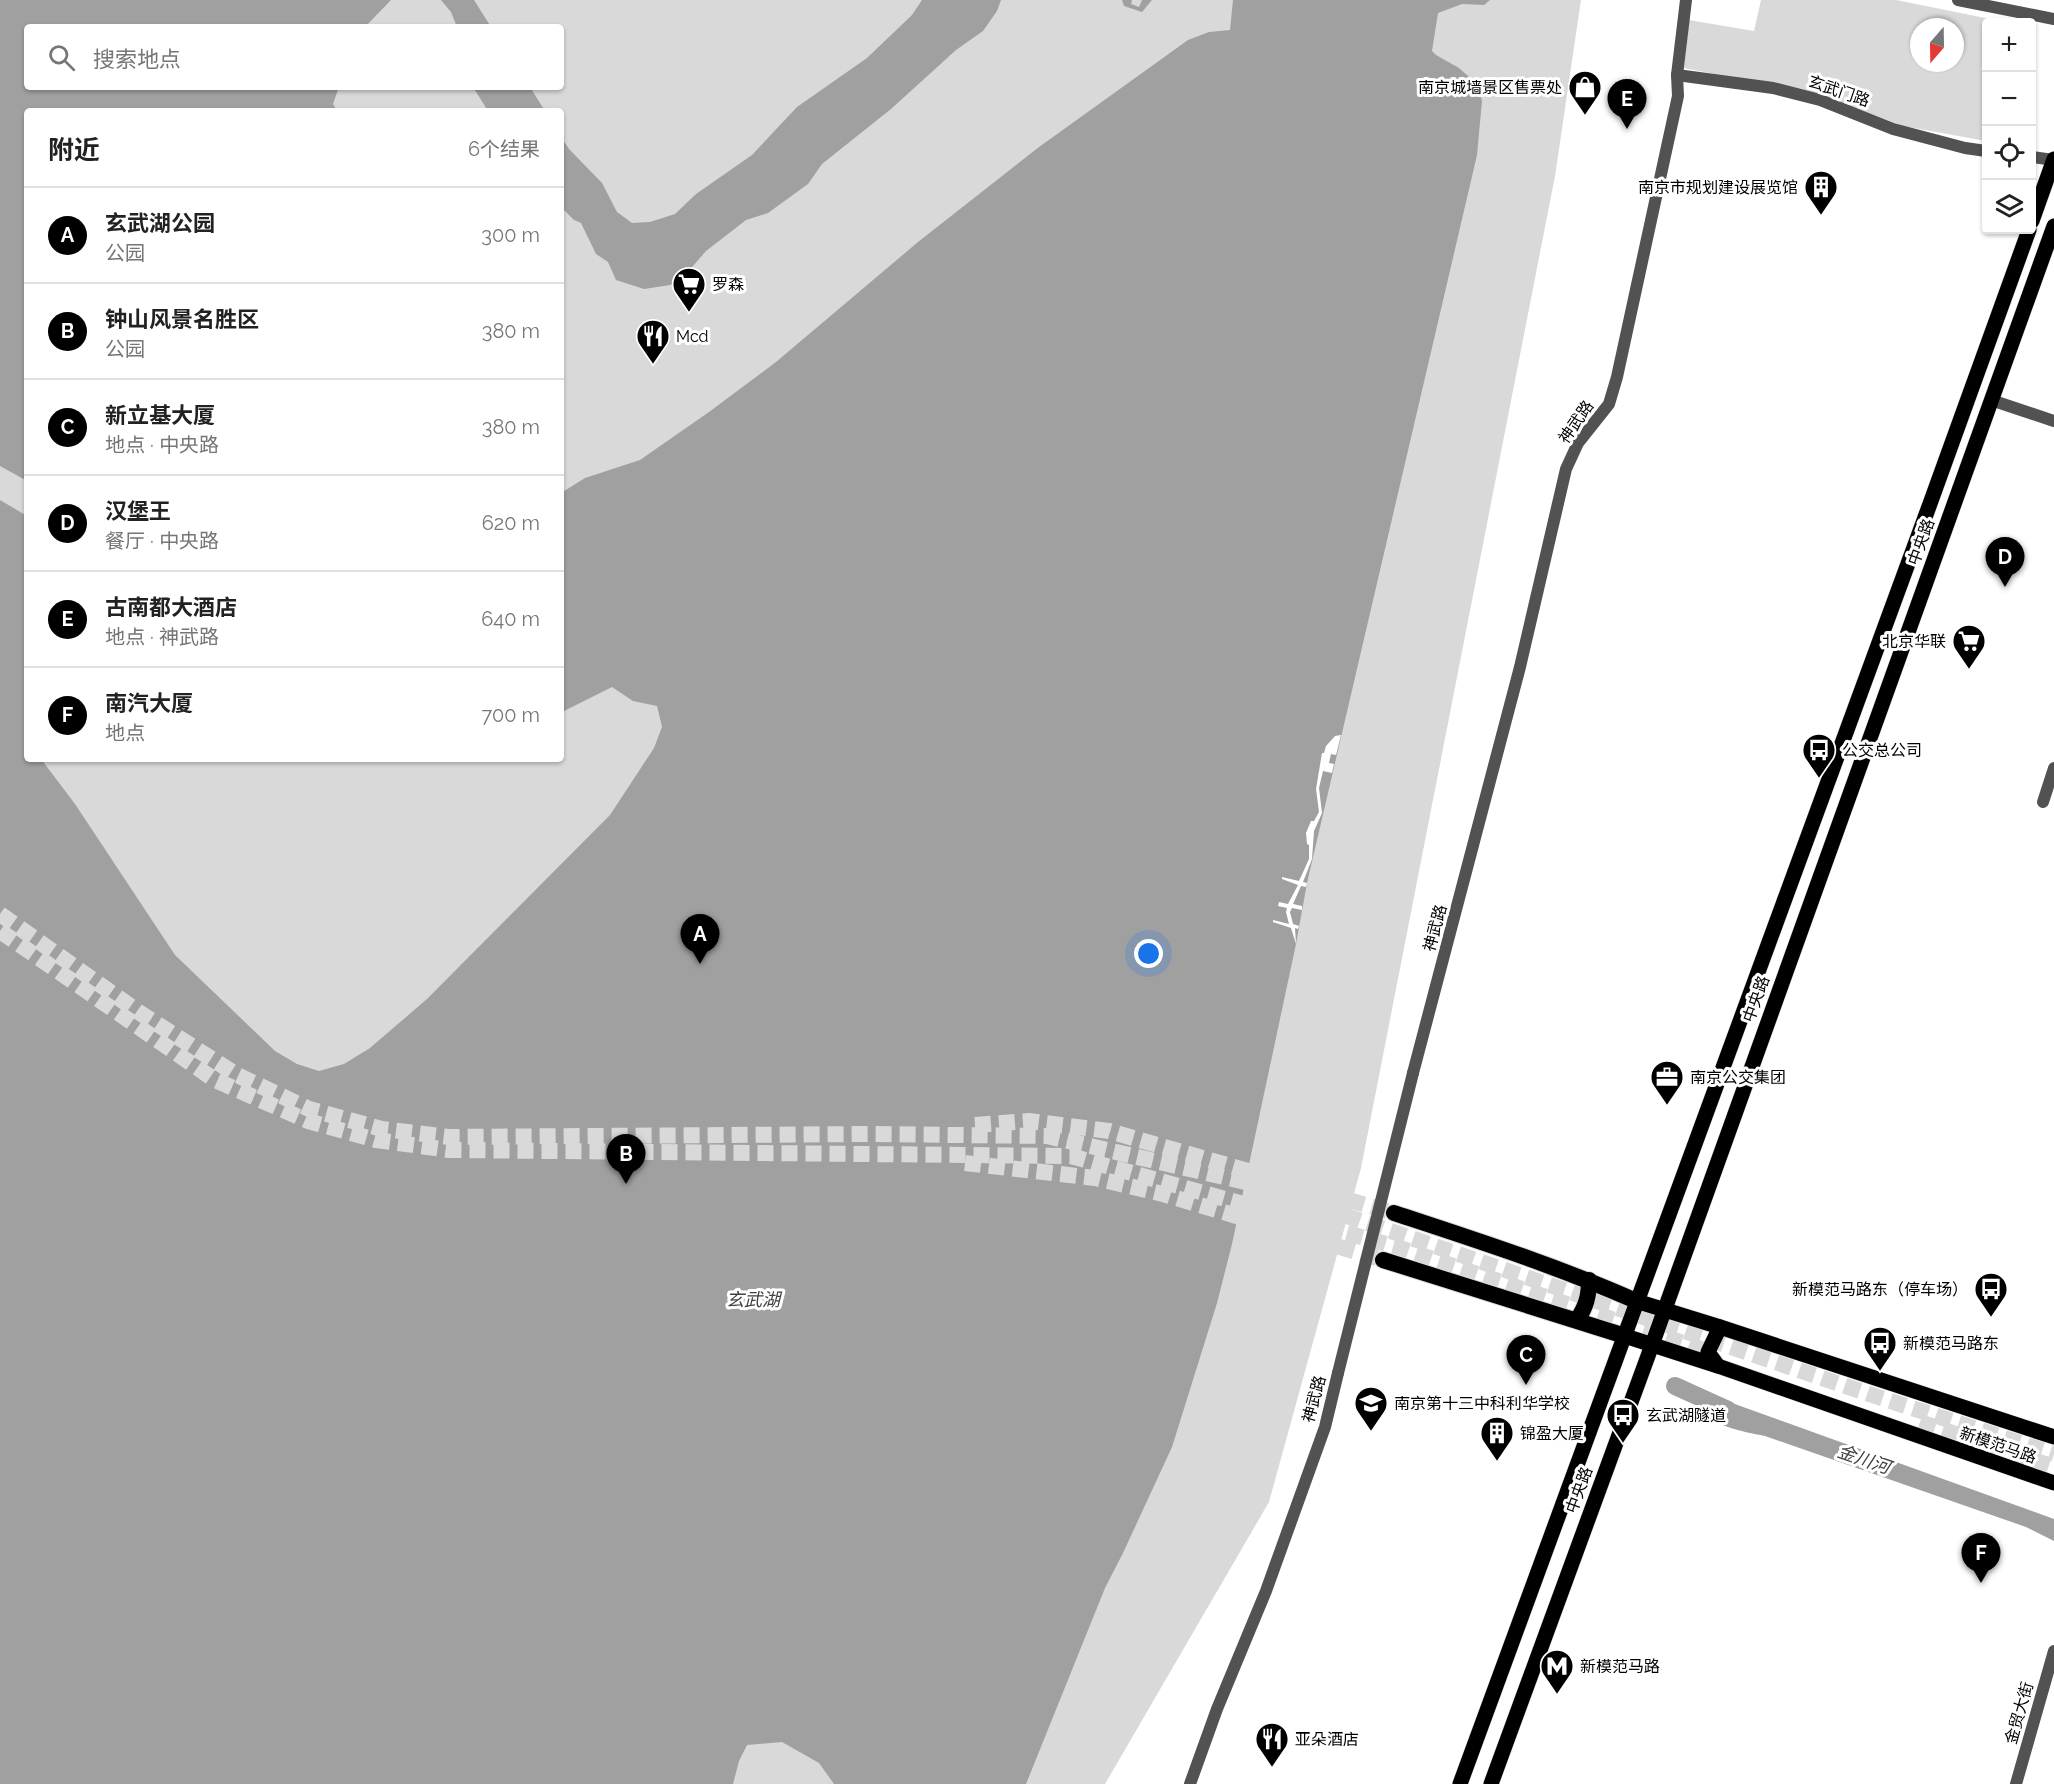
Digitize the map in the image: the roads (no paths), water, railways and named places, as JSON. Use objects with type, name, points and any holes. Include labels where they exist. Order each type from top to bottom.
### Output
[{"type":"highway","points":[[1394,1214],[1516,1253],[1589,1280],[1636,1301]]},
{"type":"highway","points":[[1383,1260],[1624,1336]]},
{"type":"highway","points":[[1577,1320],[1589,1296],[1589,1280]]},
{"type":"main road","points":[[2036,208],[2054,159]]},
{"type":"main road","name":"中央路","points":[[1491,1784],[1652,1345],[2054,225]]},
{"type":"main road","name":"中央路","points":[[1460,1784],[1606,1380],[2028,234]]},
{"type":"main road","name":"新模范马路","points":[[1636,1301],[2054,1437]]},
{"type":"main road","points":[[1718,1366],[1708,1352],[1720,1327]]},
{"type":"main road","name":"新模范马路","points":[[1624,1336],[1718,1366],[2054,1483]]},
{"type":"street","name":"神武路","points":[[1191,1784],[1217,1709],[1266,1591],[1325,1427],[1413,1073],[1520,667],[1566,469],[1578,443],[1609,404],[1617,377],[1678,96],[1677,75],[1686,0]]},
{"type":"street","points":[[1958,0],[2054,19]]},
{"type":"street","name":"玄武门路","points":[[1677,75],[1736,82],[1797,94],[1820,100],[1893,129],[1982,150]]},
{"type":"street","points":[[2036,157],[2054,159]]},
{"type":"street","points":[[1991,400],[2054,421]]},
{"type":"street","points":[[2043,802],[2054,768]]},
{"type":"street","name":"金贸大街","points":[[2016,1784],[2054,1651]]},
{"type":"water","points":[[0,0],[391,0],[368,24],[24,24],[24,90],[338,90],[333,104],[335,108],[24,108],[24,479],[0,466]]},
{"type":"water","points":[[441,0],[474,0],[489,24],[456,24],[451,12]]},
{"type":"water","points":[[922,0],[1001,0],[997,11],[983,31],[956,50],[891,109],[822,164],[808,184],[768,213],[746,220],[706,251],[680,281],[644,289],[616,280],[608,262],[596,254],[581,223],[574,220],[564,210],[564,142],[602,183],[617,212],[632,223],[650,222],[675,214],[696,194],[752,155],[797,107],[867,58],[912,15]]},
{"type":"water","points":[[1122,0],[1132,0],[1131,4],[1139,7],[1142,0],[1152,0],[1142,12],[1124,6]]},
{"type":"water","name":"玄武湖","points":[[1233,0],[1490,0],[1484,5],[1462,4],[1438,13],[1432,51],[1459,68],[1477,84],[1482,101],[1477,155],[1307,883],[1232,1244],[1217,1303],[1172,1447],[1105,1588],[1026,1784],[834,1784],[819,1763],[782,1742],[747,1745],[739,1761],[733,1784],[0,1784],[0,500],[24,514],[24,762],[43,762],[75,804],[175,955],[275,1051],[297,1064],[319,1071],[344,1064],[370,1048],[427,999],[610,815],[654,748],[662,727],[657,706],[633,701],[612,687],[564,711],[564,491],[585,478],[640,460],[776,362],[918,242],[1039,147],[1188,40],[1209,32],[1230,30]]},
{"type":"water","points":[[475,90],[532,90],[543,108],[486,108]]},
{"type":"water","points":[[1707,1394],[2054,1519],[2054,1541],[2026,1527],[1765,1436],[1740,1431],[1718,1423],[1702,1415]]},
{"type":"waterway","name":"金川河","points":[[1675,1386],[1728,1410]]},
{"type":"tunnel","points":[[0,914],[140,1013],[237,1075],[309,1109],[382,1129],[449,1137],[868,1134],[1047,1136],[1250,1183],[1869,1394],[2054,1454]]},
{"type":"tunnel","points":[[0,931],[215,1080],[308,1121],[376,1140],[449,1150],[1071,1156],[1397,1247],[1710,1352]]},
{"type":"tunnel","points":[[975,1125],[1029,1121],[1109,1131],[1394,1213]]},
{"type":"tunnel","points":[[965,1163],[1095,1178],[1163,1194],[1383,1260]]},
{"type":"tunnel","points":[[1920,1422],[2054,1467]]},
{"type":"place","name":"南京城墙景区售票处","points":[[1585,116]]},
{"type":"place","name":"古南都大酒店","points":[[1627,129]]},
{"type":"place","name":"南京市规划建设展览馆","points":[[1821,216]]},
{"type":"place","name":"罗森","points":[[689,313]]},
{"type":"place","name":"Mcd","points":[[653,365]]},
{"type":"place","name":"汉堡王","points":[[2005,587]]},
{"type":"place","name":"北京华联","points":[[1969,670]]},
{"type":"place","name":"公交总公司","points":[[1819,779]]},
{"type":"place","name":"玄武湖公园","points":[[700,964]]},
{"type":"place","name":"南京公交集团","points":[[1667,1106]]},
{"type":"place","name":"钟山风景名胜区","points":[[626,1184]]},
{"type":"place","name":"新模范马路东（停车场）","points":[[1991,1318]]},
{"type":"place","name":"新模范马路东","points":[[1880,1372]]},
{"type":"place","name":"新立基大厦","points":[[1526,1385]]},
{"type":"place","name":"南京第十三中科利华学校","points":[[1371,1432]]},
{"type":"place","name":"玄武湖隧道","points":[[1623,1444]]},
{"type":"place","name":"锦盈大厦","points":[[1497,1462]]},
{"type":"place","name":"南汽大厦","points":[[1981,1583]]},
{"type":"place","name":"新模范马路","points":[[1557,1695]]},
{"type":"place","name":"亚朵酒店","points":[[1272,1768]]}]
